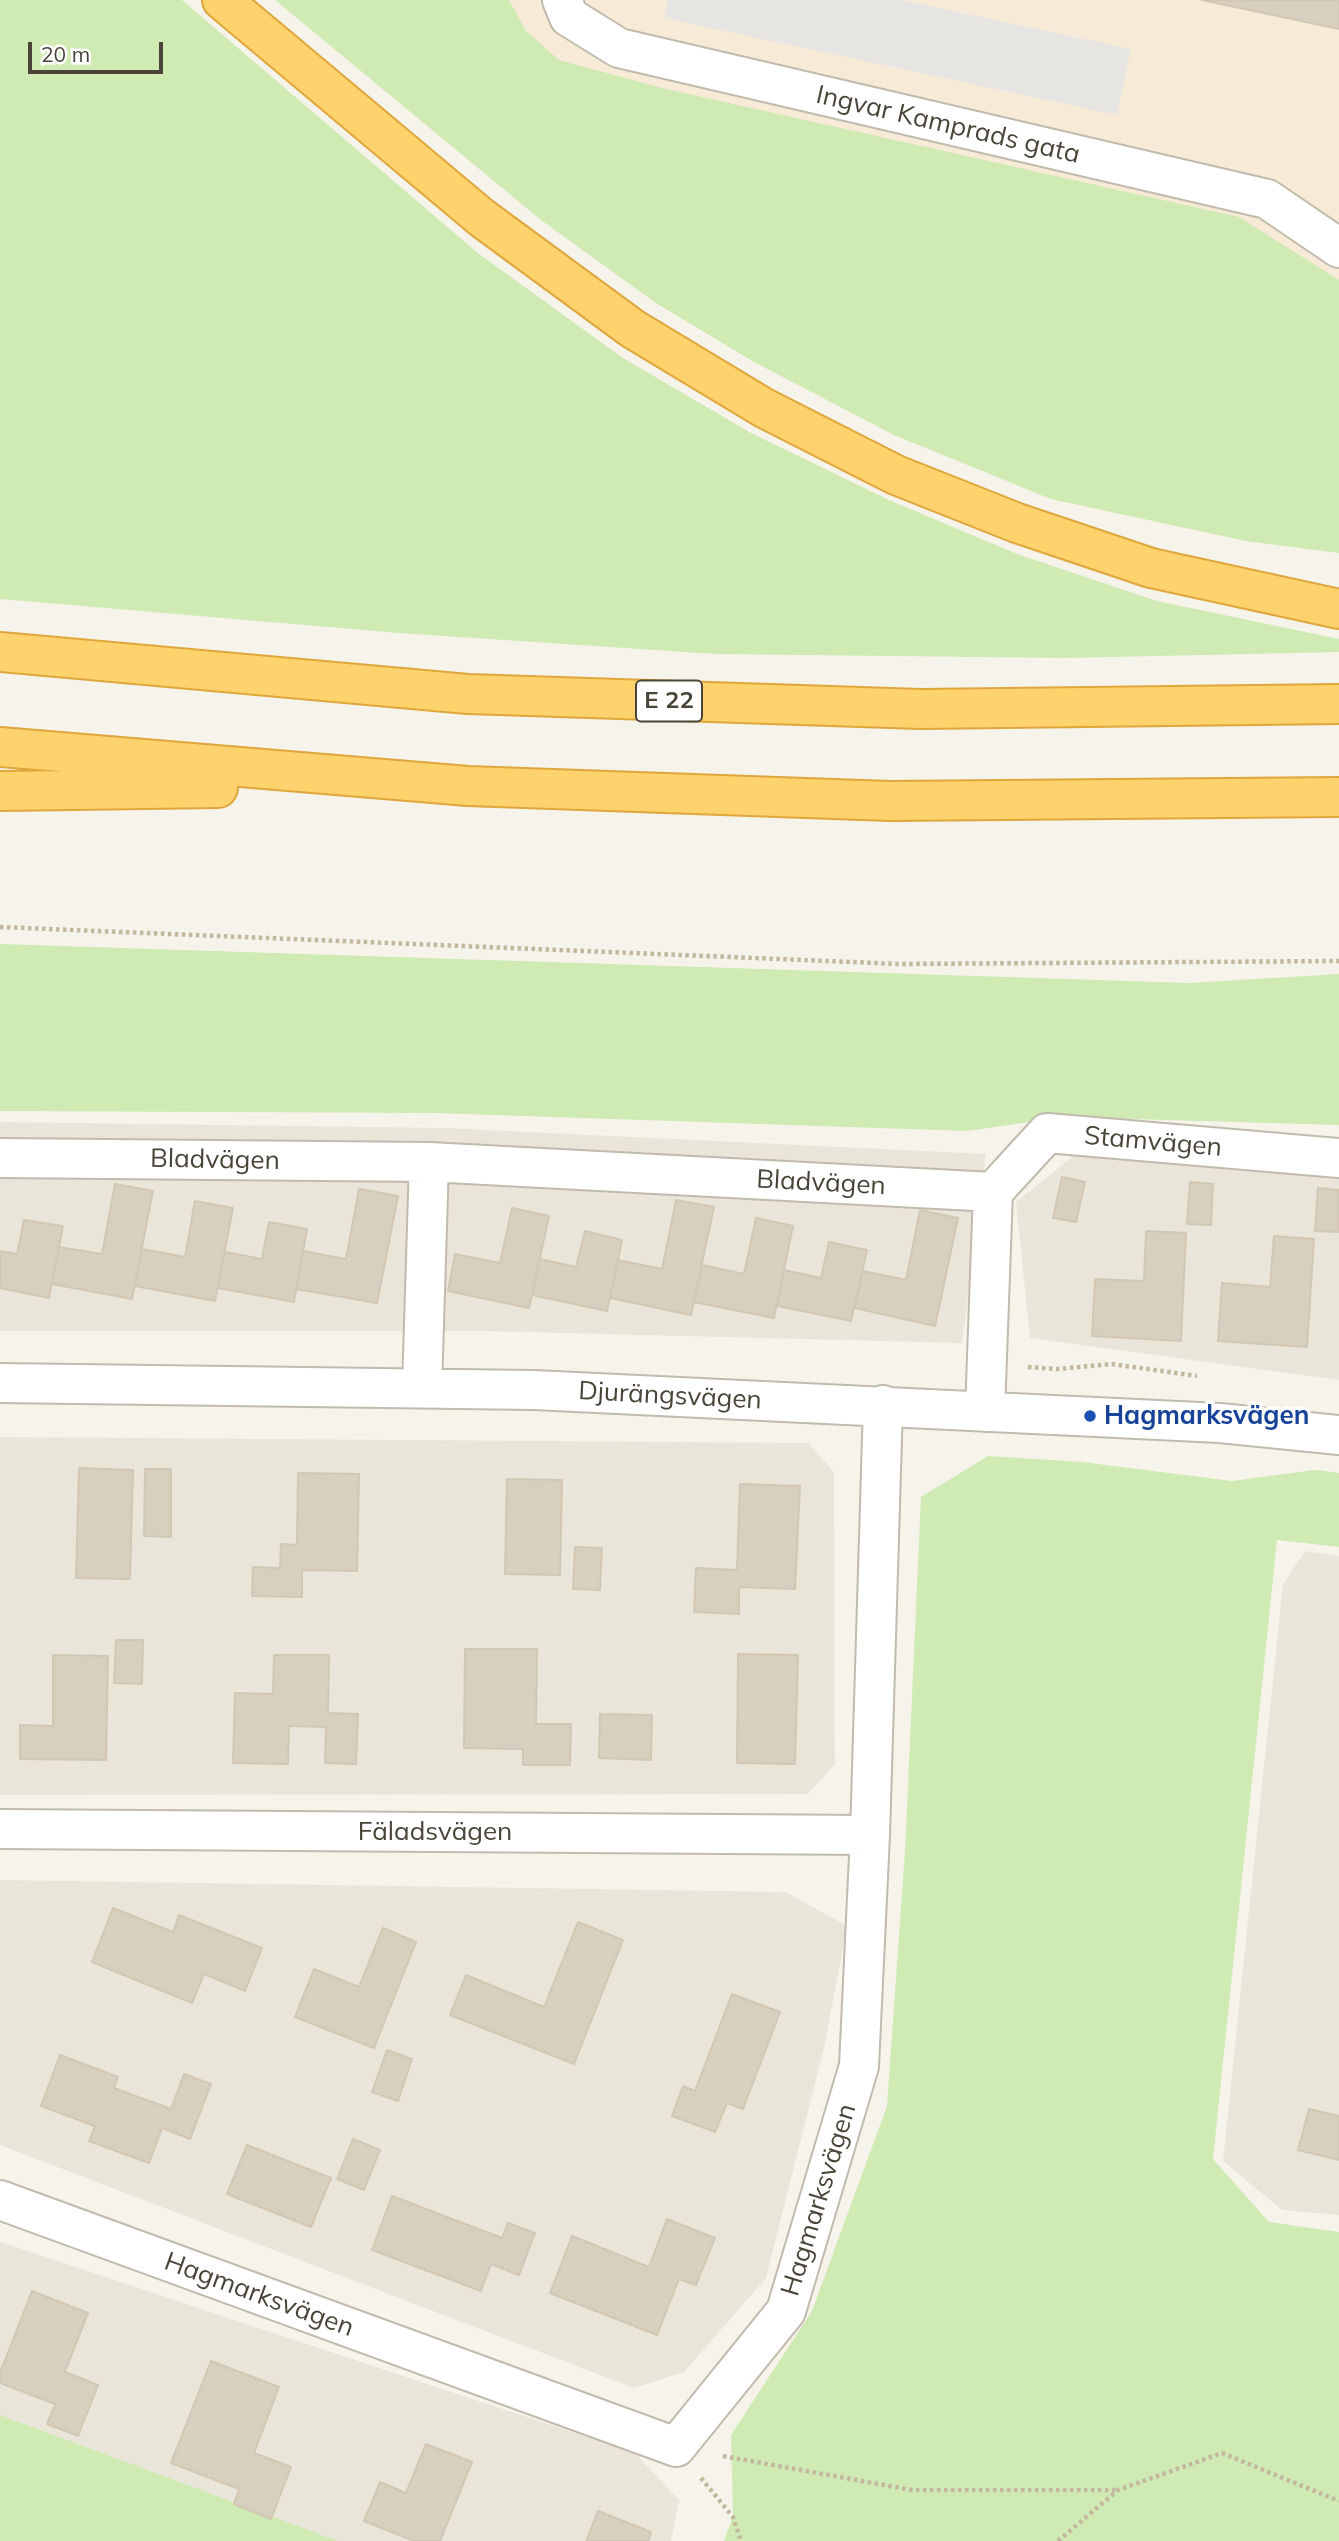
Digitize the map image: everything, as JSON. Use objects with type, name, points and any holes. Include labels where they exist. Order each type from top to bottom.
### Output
[{"type":"highway","points":[[222,0],[482,218],[633,329],[764,408],[895,475],[1017,523],[1152,568],[1339,609]]},
{"type":"highway","name":"E 22","points":[[0,652],[468,694],[921,709],[1339,705]]},
{"type":"highway","points":[[0,747],[468,786]]},
{"type":"highway","points":[[0,791],[468,786],[890,801],[1339,797]]},
{"type":"street","name":"Ingvar Kamprads gata","points":[[562,0],[569,17],[619,48],[1267,199],[1339,248]]},
{"type":"street","name":"Stamvägen","points":[[993,1192],[1047,1133],[1339,1158]]},
{"type":"street","name":"Bladvägen","points":[[0,1158],[429,1162],[993,1192]]},
{"type":"street","points":[[422,1388],[429,1162]]},
{"type":"street","points":[[985,1412],[993,1192]]},
{"type":"street","name":"Djurängsvägen","points":[[0,1383],[534,1390],[1220,1423],[1339,1435]]},
{"type":"street","name":"Hagmarksvägen","points":[[0,2200],[676,2447],[786,2311],[859,2066],[870,1835],[883,1405]]},
{"type":"street","name":"Fäladsvägen","points":[[0,1829],[870,1835]]},
{"type":"path","points":[[0,927],[900,964],[1339,961]]},
{"type":"path","points":[[676,2447],[912,2490],[1118,2490],[1222,2453],[1339,2501]]},
{"type":"path","points":[[676,2447],[733,2516],[741,2541]]},
{"type":"path","points":[[1058,2541],[1118,2490]]},
{"type":"shaded area","points":[[275,0],[1339,0],[1339,553],[1246,541],[1051,499],[894,435],[754,362],[656,303],[541,220]]},
{"type":"shaded area","points":[[668,0],[902,0],[1131,49],[1117,115],[664,18]]},
{"type":"shaded area","points":[[0,1122],[444,1128],[986,1154],[962,1343],[484,1331],[0,1331]]},
{"type":"shaded area","points":[[1085,1147],[1339,1155],[1339,1380],[1030,1338],[1016,1202]]},
{"type":"shaded area","points":[[0,1437],[808,1443],[834,1472],[835,1764],[808,1794],[0,1795]]},
{"type":"shaded area","points":[[1305,1551],[1339,1556],[1339,2215],[1282,2210],[1223,2161],[1283,1584]]},
{"type":"shaded area","points":[[0,1880],[786,1892],[847,1926],[824,2048],[766,2278],[684,2372],[634,2388],[0,2145]]},
{"type":"shaded area","points":[[0,2242],[635,2453],[679,2500],[671,2541],[318,2541],[0,2418]]},
{"type":"green space","points":[[0,0],[182,0],[479,254],[623,358],[751,433],[889,500],[1017,554],[1157,601],[1339,639],[1339,652],[1067,658],[715,654],[399,633],[0,599]]},
{"type":"green space","points":[[275,0],[509,0],[526,31],[559,60],[662,88],[1239,217],[1339,280],[1339,553],[1246,541],[1051,499],[894,435],[754,362],[656,303],[541,220]]},
{"type":"green space","points":[[0,944],[1189,983],[1339,974],[1339,1125],[1064,1117],[967,1131],[435,1113],[0,1111]]},
{"type":"green space","points":[[988,1456],[1082,1462],[1232,1481],[1315,1470],[1339,1473],[1339,1547],[1277,1540],[1213,2159],[1269,2222],[1339,2232],[1339,2541],[724,2541],[733,2516],[731,2435],[812,2311],[887,2106],[905,1851],[921,1497]]},
{"type":"green space","points":[[0,2415],[338,2541],[0,2541]]},
{"type":"building","points":[[1202,0],[1339,0],[1339,29]]},
{"type":"building","points":[[1062,1177],[1085,1182],[1076,1222],[1053,1218]]},
{"type":"building","points":[[1190,1182],[1213,1184],[1211,1225],[1187,1224]]},
{"type":"building","points":[[115,1184],[153,1191],[132,1299],[52,1284],[59,1247],[102,1254]]},
{"type":"building","points":[[1318,1188],[1339,1190],[1338,1232],[1315,1231]]},
{"type":"building","points":[[359,1189],[398,1196],[377,1303],[296,1289],[303,1251],[346,1259]]},
{"type":"building","points":[[676,1200],[714,1207],[691,1315],[610,1298],[618,1260],[662,1269]]},
{"type":"building","points":[[195,1201],[233,1208],[215,1301],[135,1286],[142,1249],[185,1257]]},
{"type":"building","points":[[512,1208],[549,1216],[529,1308],[448,1291],[455,1254],[500,1263]]},
{"type":"building","points":[[920,1210],[958,1218],[935,1326],[855,1308],[863,1271],[906,1280]]},
{"type":"building","points":[[756,1218],[793,1226],[774,1318],[694,1302],[702,1265],[744,1274]]},
{"type":"building","points":[[24,1220],[63,1226],[49,1298],[0,1288],[0,1251],[17,1254]]},
{"type":"building","points":[[269,1222],[307,1229],[294,1302],[218,1288],[225,1252],[262,1259]]},
{"type":"building","points":[[585,1231],[622,1240],[607,1311],[532,1295],[540,1259],[576,1267]]},
{"type":"building","points":[[1146,1231],[1186,1233],[1181,1341],[1092,1336],[1095,1279],[1144,1281]]},
{"type":"building","points":[[1274,1236],[1314,1239],[1307,1347],[1218,1341],[1222,1283],[1270,1287]]},
{"type":"building","points":[[829,1242],[867,1250],[851,1321],[777,1306],[784,1270],[821,1278]]},
{"type":"building","points":[[79,1468],[133,1470],[130,1579],[76,1578]]},
{"type":"building","points":[[145,1469],[171,1469],[171,1537],[144,1536]]},
{"type":"building","points":[[298,1473],[359,1474],[357,1571],[302,1570],[302,1597],[252,1596],[253,1567],[280,1568],[281,1544],[297,1545]]},
{"type":"building","points":[[507,1479],[562,1480],[560,1575],[505,1574]]},
{"type":"building","points":[[740,1484],[800,1486],[795,1589],[739,1587],[739,1614],[694,1612],[696,1568],[737,1570]]},
{"type":"building","points":[[575,1547],[602,1548],[600,1590],[573,1589]]},
{"type":"building","points":[[116,1640],[143,1640],[142,1684],[114,1683]]},
{"type":"building","points":[[465,1649],[537,1649],[536,1724],[571,1724],[570,1765],[523,1765],[523,1749],[464,1748]]},
{"type":"building","points":[[738,1654],[798,1655],[795,1764],[737,1763]]},
{"type":"building","points":[[53,1655],[108,1656],[106,1760],[20,1759],[20,1725],[53,1726]]},
{"type":"building","points":[[274,1655],[329,1655],[328,1713],[358,1714],[356,1764],[325,1763],[326,1727],[289,1726],[288,1764],[233,1763],[235,1693],[273,1694]]},
{"type":"building","points":[[600,1714],[652,1715],[651,1760],[599,1758]]},
{"type":"building","points":[[113,1908],[173,1932],[179,1915],[262,1948],[245,1991],[204,1974],[192,2003],[92,1962]]},
{"type":"building","points":[[578,1922],[623,1940],[574,2064],[450,2015],[466,1975],[544,2007]]},
{"type":"building","points":[[383,1928],[416,1942],[374,2048],[295,2017],[314,1969],[359,1987]]},
{"type":"building","points":[[732,1994],[780,2012],[743,2109],[727,2103],[715,2132],[672,2116],[683,2086],[695,2091]]},
{"type":"building","points":[[387,2050],[412,2059],[398,2101],[372,2092]]},
{"type":"building","points":[[60,2055],[118,2077],[114,2088],[171,2109],[184,2074],[211,2084],[190,2139],[162,2128],[149,2163],[89,2141],[95,2126],[41,2106]]},
{"type":"building","points":[[1309,2109],[1339,2116],[1339,2160],[1298,2150]]},
{"type":"building","points":[[353,2139],[380,2150],[364,2190],[337,2179]]},
{"type":"building","points":[[247,2145],[331,2178],[311,2227],[227,2194]]},
{"type":"building","points":[[392,2196],[502,2238],[508,2223],[535,2233],[519,2275],[491,2264],[481,2291],[372,2250]]},
{"type":"building","points":[[667,2219],[715,2238],[696,2285],[679,2279],[657,2335],[550,2293],[572,2236],[649,2267]]},
{"type":"building","points":[[32,2291],[88,2313],[65,2372],[98,2385],[78,2436],[47,2424],[55,2404],[0,2383],[0,2373]]},
{"type":"building","points":[[211,2361],[279,2387],[254,2453],[291,2467],[271,2519],[234,2504],[239,2489],[171,2463]]},
{"type":"building","points":[[426,2444],[472,2462],[440,2541],[414,2541],[364,2521],[380,2482],[406,2493]]},
{"type":"building","points":[[598,2511],[651,2532],[648,2541],[586,2541]]},
{"type":"place","name":"Hagmarksvägen","points":[[1090,1416]]}]
